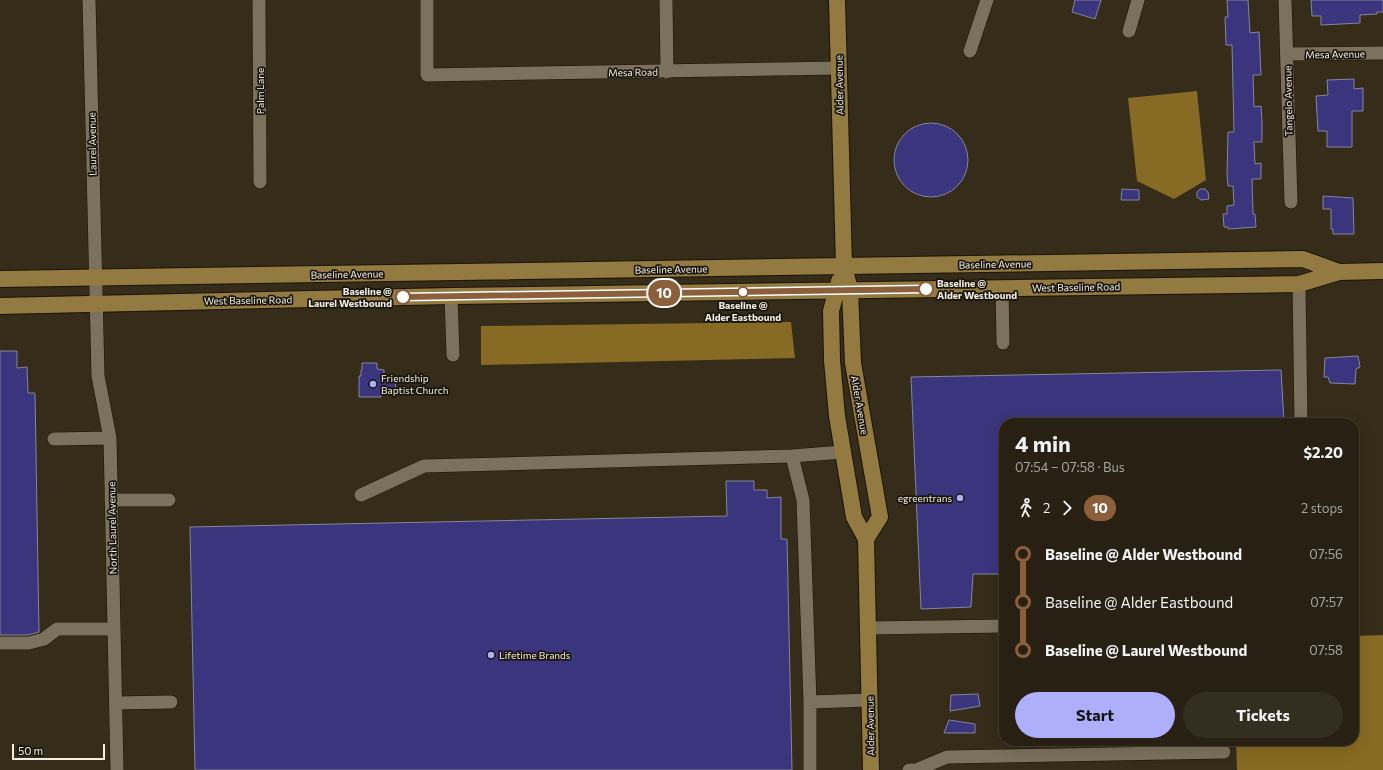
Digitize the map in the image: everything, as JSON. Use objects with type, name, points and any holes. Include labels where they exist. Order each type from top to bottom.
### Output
[{"type":"main road","name":"Alder Avenue","points":[[837,0],[844,266],[843,290],[853,364],[880,517],[866,539]]},
{"type":"main road","name":"Baseline Avenue","points":[[0,279],[96,290],[844,266],[1303,258],[1339,272]]},
{"type":"main road","name":"West Baseline Road","points":[[0,306],[96,290],[451,296],[1300,284],[1339,272],[1383,271]]},
{"type":"main road","name":"Alder Avenue","points":[[843,290],[831,311],[832,360],[842,452],[854,517],[866,539],[870,770]]},
{"type":"street","name":"Laurel Avenue","points":[[89,0],[96,290]]},
{"type":"street","name":"Palm Lane","points":[[259,0],[260,182]]},
{"type":"street","name":"Mesa Road","points":[[427,0],[427,75],[839,68]]},
{"type":"street","points":[[666,0],[667,72]]},
{"type":"street","points":[[970,51],[987,0]]},
{"type":"street","points":[[1129,31],[1138,0]]},
{"type":"street","name":"Tangelo Avenue","points":[[1285,0],[1290,202]]},
{"type":"street","name":"Mesa Avenue","points":[[1287,54],[1383,53]]},
{"type":"street","points":[[1300,284],[1301,418]]},
{"type":"street","points":[[1002,288],[1003,343]]},
{"type":"street","name":"North Laurel Avenue","points":[[96,290],[98,376],[110,438],[117,770]]},
{"type":"street","points":[[451,296],[453,355]]},
{"type":"street","points":[[54,439],[110,438]]},
{"type":"street","points":[[360,495],[424,466],[792,456],[842,452]]},
{"type":"street","points":[[792,456],[802,500],[810,702],[810,770]]},
{"type":"street","points":[[111,500],[169,500]]},
{"type":"street","points":[[868,628],[999,626]]},
{"type":"street","points":[[0,643],[29,643],[44,639],[57,628],[114,629]]},
{"type":"street","points":[[810,702],[869,700]]},
{"type":"street","points":[[116,703],[171,702]]},
{"type":"street","points":[[909,770],[916,770],[947,757],[1224,752]]},
{"type":"shaded area","points":[[1197,91],[1206,180],[1174,199],[1137,181],[1128,98]]},
{"type":"shaded area","points":[[791,322],[795,358],[481,365],[481,326]]},
{"type":"shaded area","points":[[1383,635],[1383,770],[1237,770],[1236,746],[1359,746],[1359,636]]},
{"type":"building","points":[[1075,0],[1101,0],[1095,19],[1072,12]]},
{"type":"building","points":[[1227,0],[1248,0],[1250,33],[1259,32],[1261,75],[1253,75],[1254,107],[1261,106],[1262,121],[1262,142],[1254,142],[1255,164],[1261,163],[1261,179],[1252,179],[1253,214],[1255,214],[1256,227],[1228,229],[1228,227],[1224,227],[1223,214],[1227,214],[1227,206],[1234,205],[1233,186],[1228,186],[1227,175],[1228,132],[1234,132],[1232,45],[1226,45],[1225,17],[1228,17]]},
{"type":"building","points":[[1311,0],[1383,0],[1383,12],[1377,12],[1377,14],[1360,15],[1360,23],[1321,25],[1321,16],[1312,16]]},
{"type":"building","points":[[1354,79],[1354,89],[1363,88],[1363,111],[1352,111],[1352,147],[1327,147],[1327,131],[1318,131],[1316,96],[1328,95],[1327,80]]},
{"type":"building","points":[[931,123],[952,129],[962,139],[968,160],[962,181],[952,191],[931,197],[910,191],[900,181],[894,160],[900,139],[910,129]]},
{"type":"building","points":[[1122,189],[1139,190],[1139,200],[1121,200]]},
{"type":"building","points":[[1200,189],[1205,189],[1208,192],[1209,199],[1201,200],[1197,197],[1197,192]]},
{"type":"building","points":[[1323,196],[1353,198],[1354,234],[1333,234],[1333,229],[1331,229],[1331,209],[1323,209]]},
{"type":"building","points":[[0,351],[17,351],[17,368],[27,367],[28,393],[35,393],[39,632],[28,635],[0,635]]},
{"type":"building","points":[[1358,356],[1360,367],[1356,369],[1355,384],[1330,383],[1328,377],[1324,377],[1325,358]]},
{"type":"building","points":[[362,363],[377,363],[377,369],[384,370],[384,378],[395,377],[396,394],[381,394],[381,397],[359,397],[359,376],[361,376]]},
{"type":"building","name":"egreentrans","points":[[1281,370],[1284,418],[999,418],[999,574],[973,574],[971,607],[921,609],[911,377]]},
{"type":"building","name":"Lifetime Brands","points":[[726,481],[754,481],[754,490],[767,490],[767,498],[781,497],[781,539],[787,539],[792,770],[195,770],[190,527],[727,516]]},
{"type":"building","points":[[978,694],[980,706],[950,711],[951,695]]},
{"type":"building","points":[[949,720],[975,724],[975,733],[944,733]]},
{"type":"bus line","name":"10","points":[[403,297],[926,289]]},
{"type":"place","name":"Baseline @ Alder Westbound","points":[[926,289]]},
{"type":"place","name":"Baseline @ Alder Eastbound","points":[[743,292]]},
{"type":"place","name":"Baseline @ Laurel Westbound","points":[[403,297]]},
{"type":"place","name":"Friendship Baptist Church","points":[[373,384]]},
{"type":"place","name":"egreentrans","points":[[960,498]]},
{"type":"place","name":"Lifetime Brands","points":[[491,655]]}]
